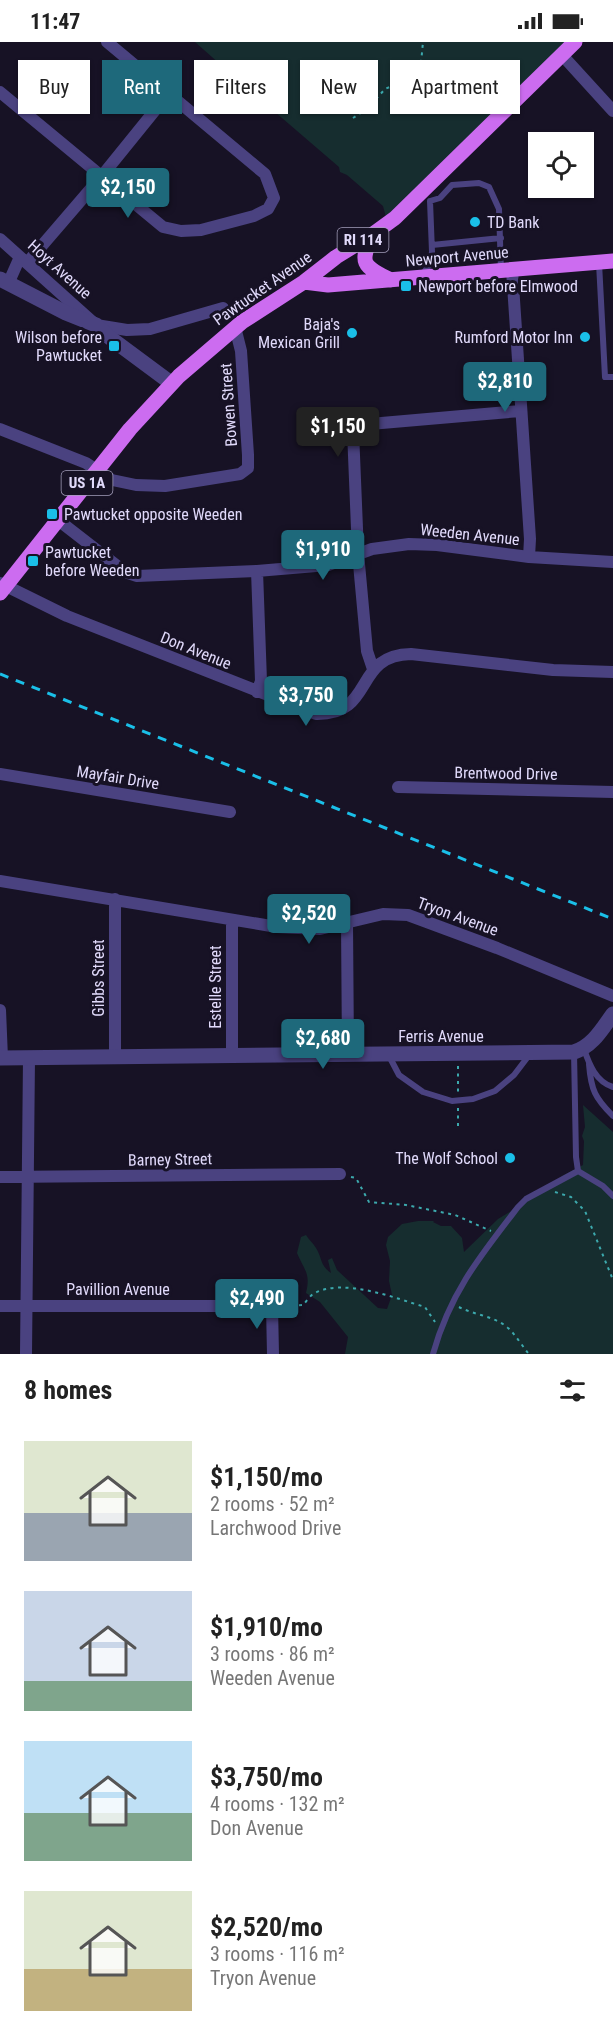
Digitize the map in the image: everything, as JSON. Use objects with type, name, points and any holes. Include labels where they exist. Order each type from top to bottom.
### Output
[{"type":"main road","name":"Pawtucket Avenue","points":[[2,587],[142,414],[171,383],[235,327],[304,282],[336,257],[374,234],[425,197],[575,42]]},
{"type":"main road","points":[[374,234],[364,260],[376,272],[391,280]]},
{"type":"main road","name":"Newport Avenue","points":[[304,282],[328,285],[606,262]]},
{"type":"street","points":[[107,42],[129,60]]},
{"type":"street","points":[[562,55],[613,111]]},
{"type":"street","points":[[0,92],[163,227],[181,231],[201,230],[254,216],[268,209],[274,198],[265,174],[182,104]]},
{"type":"street","points":[[152,114],[101,177],[4,282],[66,313],[96,325],[127,330],[150,329],[224,308]]},
{"type":"street","name":"Hoyt Avenue","points":[[0,239],[109,337],[171,383]]},
{"type":"street","points":[[506,270],[520,411],[530,539],[529,557]]},
{"type":"street","name":"Bowen Street","points":[[97,471],[112,480],[136,485],[165,486],[240,474],[248,468],[241,351],[235,327]]},
{"type":"street","points":[[373,669],[367,651],[358,554],[352,431],[370,424],[520,411]]},
{"type":"street","points":[[0,429],[86,463],[97,471]]},
{"type":"street","name":"Weeden Avenue","points":[[58,520],[125,572],[137,576],[257,571],[328,565],[372,549],[409,544],[437,545],[529,557],[613,562]]},
{"type":"street","points":[[257,571],[261,681],[257,692]]},
{"type":"street","name":"Don Avenue","points":[[2,587],[67,616],[302,711],[316,714],[342,711],[355,700],[373,669],[385,659],[398,654],[554,670],[613,672]]},
{"type":"street","name":"Mayfair Drive","points":[[0,774],[230,812]]},
{"type":"street","name":"Brentwood Drive","points":[[398,787],[613,792]]},
{"type":"street","name":"Tryon Avenue","points":[[0,881],[303,930],[320,929],[383,914],[408,915],[497,948],[613,996]]},
{"type":"street","name":"Gibbs Street","points":[[115,899],[115,1056]]},
{"type":"street","name":"Estelle Street","points":[[232,920],[232,1054]]},
{"type":"street","points":[[347,923],[348,1053]]},
{"type":"street","points":[[0,1010],[1,1058]]},
{"type":"street","points":[[579,1050],[593,1041],[613,1014]]},
{"type":"street","name":"Ferris Avenue","points":[[1,1058],[232,1054],[531,1053],[579,1050]]},
{"type":"street","points":[[26,1354],[29,1058]]},
{"type":"street","name":"Barney Street","points":[[0,1177],[340,1174]]},
{"type":"street","name":"Pavillion Avenue","points":[[0,1306],[272,1306]]},
{"type":"street","points":[[272,1306],[273,1354]]},
{"type":"lane","points":[[420,277],[430,264],[432,245],[425,197],[440,198],[452,185],[479,183],[489,187],[499,209],[506,270]]},
{"type":"lane","points":[[432,245],[501,238]]},
{"type":"lane","points":[[606,262],[605,377],[613,377]]},
{"type":"lane","points":[[579,1050],[602,1082],[613,1087]]},
{"type":"lane","points":[[578,1171],[576,1157],[579,1050]]},
{"type":"lane","points":[[388,1054],[399,1075],[423,1092],[452,1101],[473,1099],[495,1091],[514,1075],[531,1053]]},
{"type":"lane","points":[[589,1065],[590,1086],[593,1094],[613,1116]]},
{"type":"lane","points":[[433,1354],[439,1330],[464,1279],[498,1233],[526,1199],[578,1171]]},
{"type":"lane","points":[[578,1171],[603,1186],[613,1196]]},
{"type":"path","points":[[353,118],[368,108],[385,90],[411,78],[421,63],[423,42]]},
{"type":"path","points":[[340,1174],[357,1178],[369,1202],[406,1205],[455,1215],[498,1233]]},
{"type":"path","points":[[539,1194],[552,1191],[571,1197],[585,1211],[613,1280]]},
{"type":"path","points":[[272,1306],[303,1305],[311,1295],[332,1288],[377,1292],[425,1307],[439,1330]]},
{"type":"path","points":[[452,1302],[470,1313],[494,1320],[507,1327],[529,1354]]},
{"type":"green space","points":[[195,42],[576,42],[520,94],[520,60],[390,60],[390,114],[498,114],[386,217],[383,206],[347,175],[340,172],[339,167],[277,114],[288,114],[288,60],[215,60]]},
{"type":"green space","points":[[583,1105],[613,1132],[613,1354],[345,1354],[348,1337],[320,1302],[306,1293],[307,1276],[297,1253],[301,1237],[306,1235],[316,1248],[327,1270],[331,1273],[328,1260],[332,1258],[337,1270],[378,1308],[387,1309],[392,1295],[389,1281],[390,1261],[386,1245],[388,1237],[402,1224],[434,1221],[441,1226],[451,1226],[462,1238],[464,1252],[498,1219],[556,1184],[562,1176],[583,1165],[584,1141],[582,1136],[585,1127]]},
{"type":"railway","points":[[0,674],[613,919]]},
{"type":"place","name":"TD Bank","points":[[475,222]]},
{"type":"place","name":"Newport before Elmwood","points":[[406,286]]},
{"type":"place","name":"Baja's Mexican Grill","points":[[352,333]]},
{"type":"place","name":"Rumford Motor Inn","points":[[585,337]]},
{"type":"place","name":"Wilson before Pawtucket","points":[[114,346]]},
{"type":"place","name":"Pawtucket opposite Weeden","points":[[52,514]]},
{"type":"place","name":"Pawtucket before Weeden","points":[[33,561]]},
{"type":"place","name":"The Wolf School","points":[[510,1158]]}]
